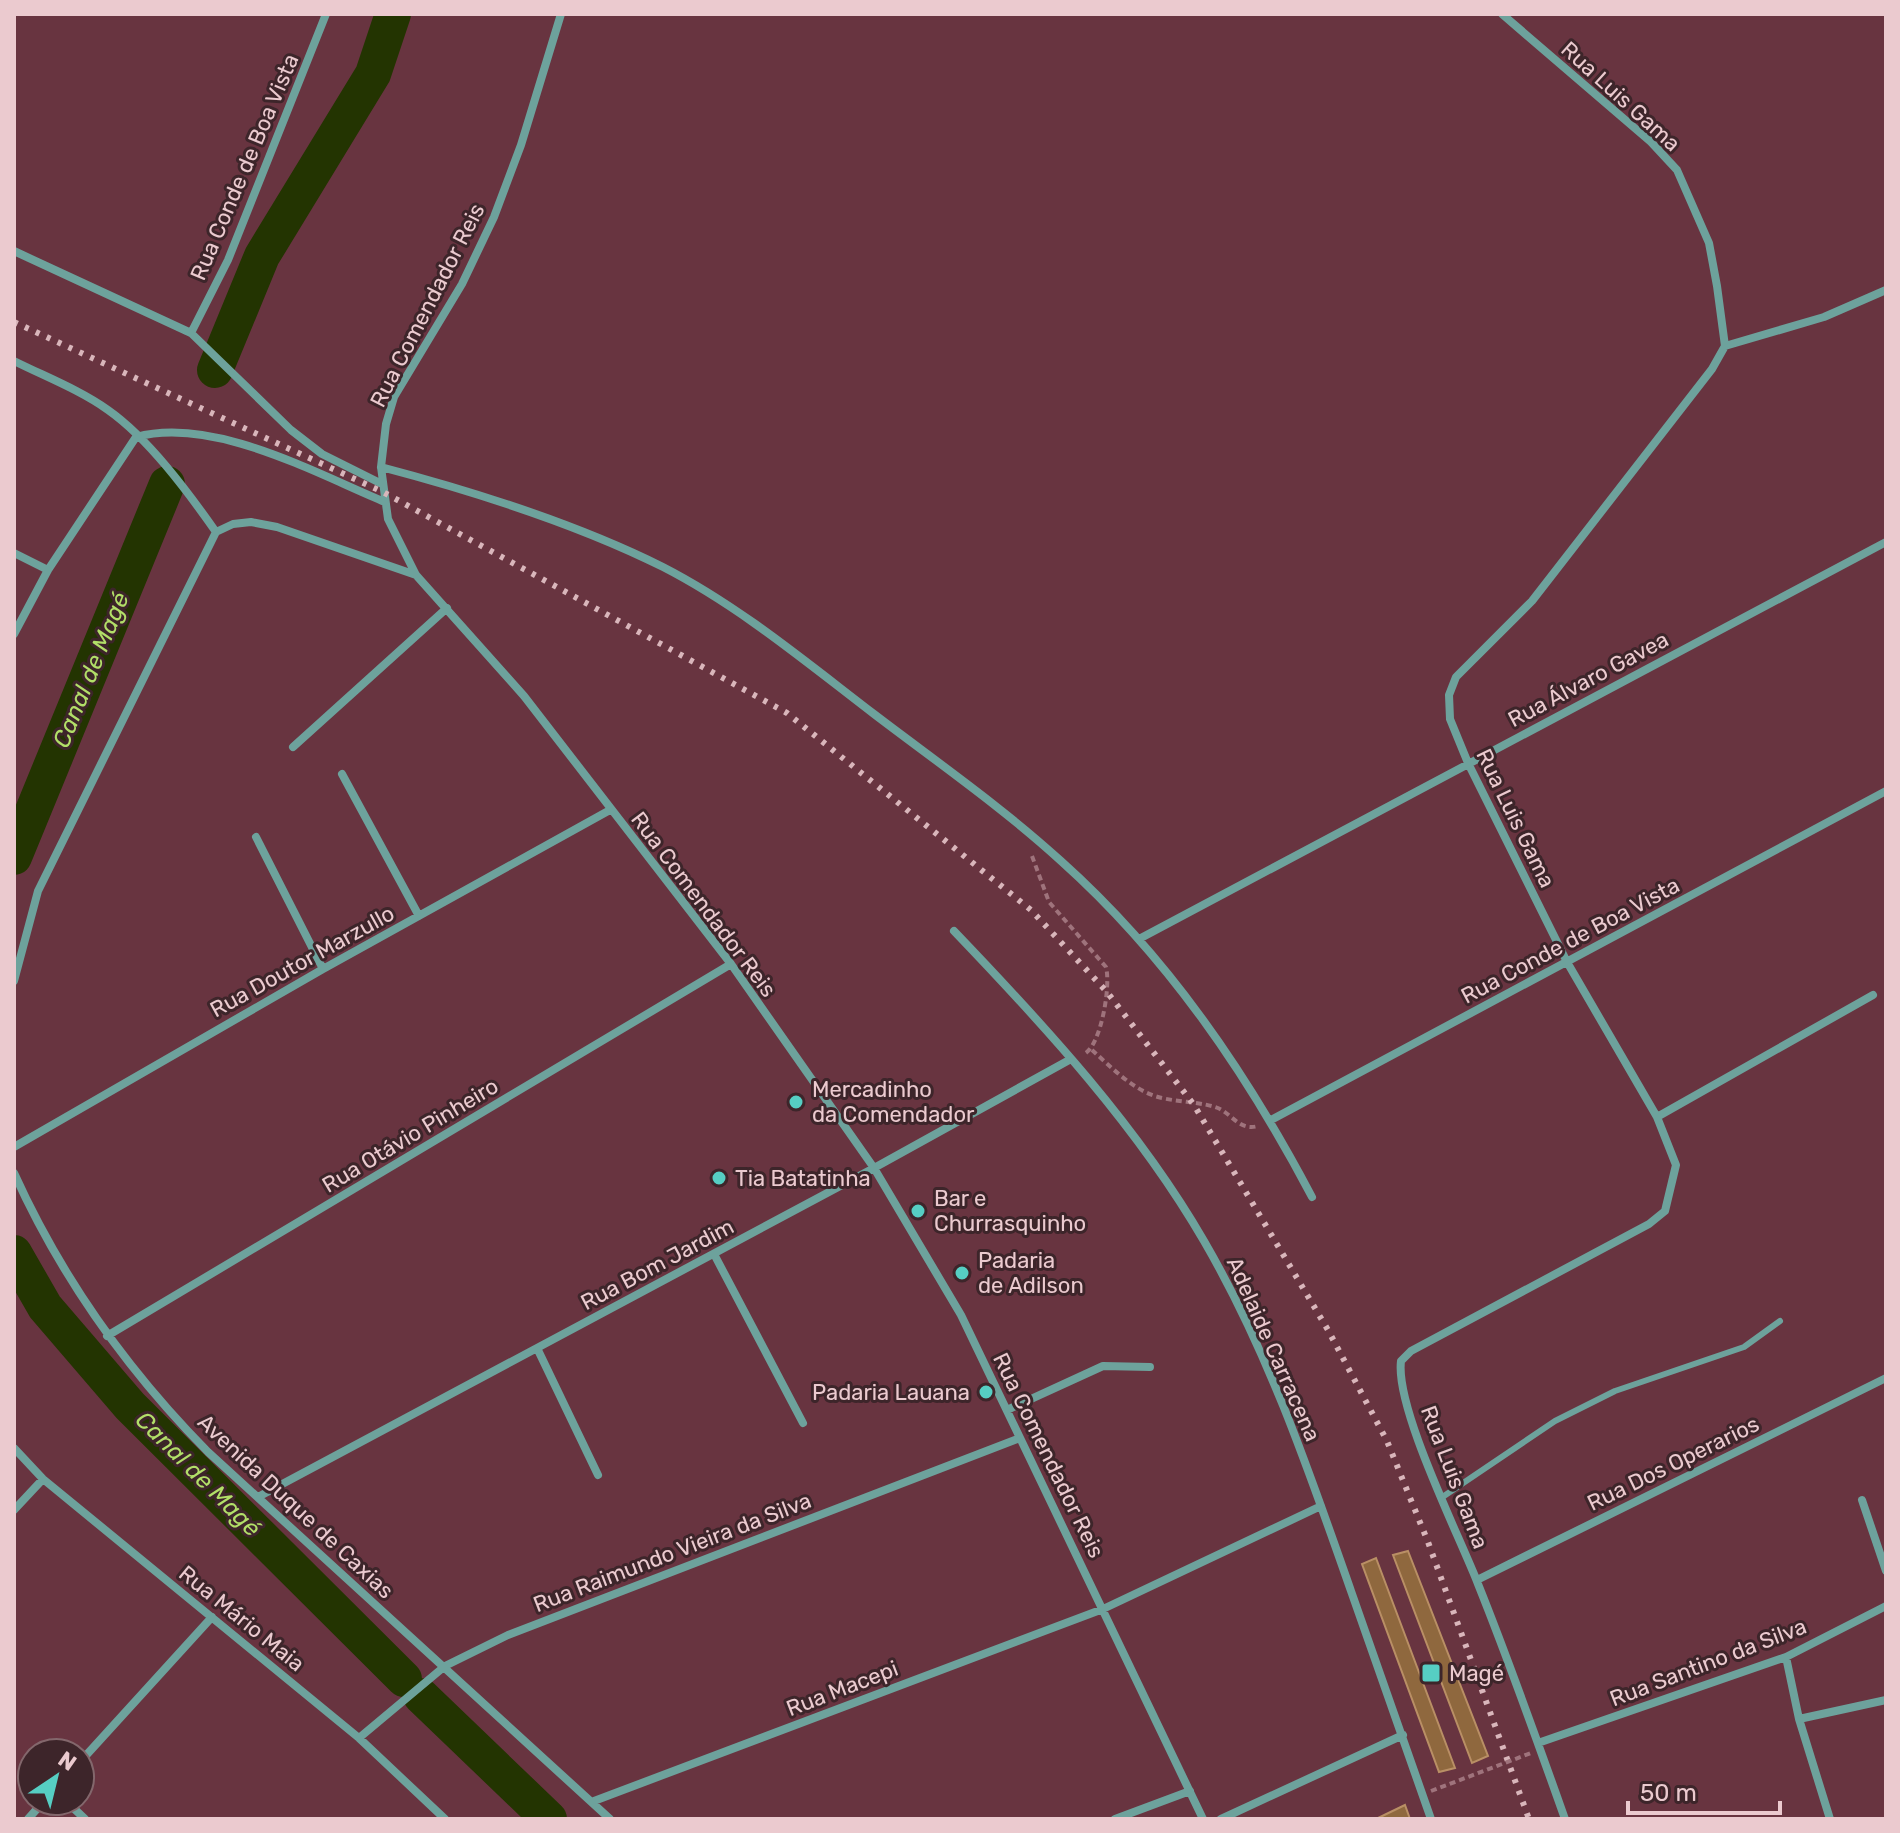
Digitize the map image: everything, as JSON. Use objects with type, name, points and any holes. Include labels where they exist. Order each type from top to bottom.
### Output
[{"type":"street","name":"Rua Conde de Boa Vista","points":[[191,333],[228,260],[326,14]]},
{"type":"street","name":"Rua Comendador Reis","points":[[561,14],[521,145],[494,217],[462,284],[394,397],[386,424],[381,467],[385,502],[398,544],[416,575],[524,696],[731,964],[874,1168],[961,1315],[1203,1819]]},
{"type":"street","name":"Rua Luis Gama","points":[[1502,14],[1651,142],[1677,170],[1709,243],[1725,346],[1712,369],[1532,601],[1456,677],[1449,695],[1450,719],[1468,763],[1567,962],[1657,1117],[1676,1165],[1672,1193],[1665,1211],[1649,1224],[1411,1351],[1401,1361],[1402,1389],[1441,1498],[1477,1580],[1565,1819]]},
{"type":"street","points":[[14,251],[191,333],[265,407],[322,454],[382,484]]},
{"type":"street","points":[[1725,346],[1824,317],[1886,290]]},
{"type":"street","points":[[14,361],[107,409],[193,499],[216,532]]},
{"type":"street","points":[[14,634],[48,570],[136,437],[157,431],[227,441],[268,452],[385,502]]},
{"type":"street","points":[[381,467],[452,486],[546,519],[664,568],[754,623],[1030,835],[1086,884],[1139,939],[1209,1027],[1271,1120],[1312,1197]]},
{"type":"street","points":[[14,981],[38,891],[216,532],[233,524],[251,522],[277,527],[416,575]]},
{"type":"street","name":"Rua Álvaro Gavea","points":[[1139,939],[1886,542]]},
{"type":"street","points":[[14,553],[48,570]]},
{"type":"street","points":[[293,747],[447,608]]},
{"type":"street","points":[[342,774],[419,916]]},
{"type":"street","name":"Rua Conde de Boa Vista","points":[[1271,1120],[1886,791]]},
{"type":"street","name":"Rua Doutor Marzullo","points":[[14,1147],[323,969],[610,810]]},
{"type":"street","points":[[256,837],[323,969]]},
{"type":"street","name":"Adelaide Carracena","points":[[954,931],[1071,1059],[1157,1169],[1228,1283],[1288,1416],[1431,1819]]},
{"type":"street","name":"Rua Otávio Pinheiro","points":[[107,1336],[731,964]]},
{"type":"street","points":[[1657,1117],[1873,995]]},
{"type":"street","name":"Rua Bom Jardim","points":[[258,1497],[874,1168],[1071,1059]]},
{"type":"street","name":"Avenida Duque de Caxias","points":[[14,1173],[69,1282],[162,1405],[258,1497],[594,1801],[610,1819]]},
{"type":"street","points":[[714,1254],[803,1423]]},
{"type":"street","points":[[537,1348],[598,1475]]},
{"type":"street","points":[[1007,1410],[1103,1366],[1150,1367]]},
{"type":"street","name":"Rua Dos Operarios","points":[[1477,1580],[1886,1378]]},
{"type":"street","name":"Rua Raimundo Vieira da Silva","points":[[359,1738],[445,1666],[564,1612],[1020,1438]]},
{"type":"street","name":"Rua Mário Maia","points":[[14,1448],[43,1479],[359,1738],[445,1819]]},
{"type":"street","points":[[14,1510],[43,1479]]},
{"type":"street","points":[[1862,1500],[1886,1571]]},
{"type":"street","name":"Rua Macepi","points":[[594,1801],[1103,1609],[1321,1506]]},
{"type":"street","name":"Rua Santino da Silva","points":[[1538,1743],[1786,1657],[1886,1606]]},
{"type":"street","points":[[96,1744],[212,1617]]},
{"type":"street","points":[[1786,1657],[1799,1719],[1830,1819]]},
{"type":"street","points":[[1799,1719],[1886,1700]]},
{"type":"street","points":[[1221,1819],[1403,1735]]},
{"type":"street","points":[[1115,1819],[1190,1791]]},
{"type":"lane","points":[[1441,1498],[1555,1421],[1615,1391],[1744,1347],[1780,1321]]},
{"type":"path","points":[[1030,835],[1028,847],[1049,902],[1106,967],[1104,1008],[1092,1050]]},
{"type":"path","points":[[1071,1059],[1092,1050]]},
{"type":"path","points":[[1092,1050],[1120,1075],[1159,1097],[1218,1108],[1249,1128],[1271,1120]]},
{"type":"path","points":[[1431,1791],[1531,1753]]},
{"type":"building","points":[[1408,1551],[1488,1756],[1472,1763],[1393,1555]]},
{"type":"building","points":[[1376,1558],[1455,1768],[1439,1772],[1362,1564]]},
{"type":"building","points":[[1405,1805],[1410,1819],[1376,1819]]},
{"type":"waterway","name":"Canal de Magé","points":[[215,370],[262,256],[373,74],[393,14]]},
{"type":"waterway","name":"Canal de Magé","points":[[14,857],[167,484]]},
{"type":"waterway","name":"Canal de Magé","points":[[14,1253],[45,1307],[130,1406],[404,1679]]},
{"type":"waterway","name":"Canal de Magé","points":[[421,1696],[549,1819]]},
{"type":"railway","points":[[14,322],[383,492],[787,713],[1031,910],[1107,992],[1194,1105],[1328,1330],[1387,1441],[1428,1542],[1529,1819]]},
{"type":"place","name":"Mercadinho da Comendador","points":[[796,1102]]},
{"type":"place","name":"Tia Batatinha","points":[[719,1178]]},
{"type":"place","name":"Bar e Churrasquinho","points":[[918,1211]]},
{"type":"place","name":"Padaria de Adilson","points":[[962,1273]]},
{"type":"place","name":"Padaria Lauana","points":[[986,1392]]},
{"type":"place","name":"Magé","points":[[1431,1673]]}]
